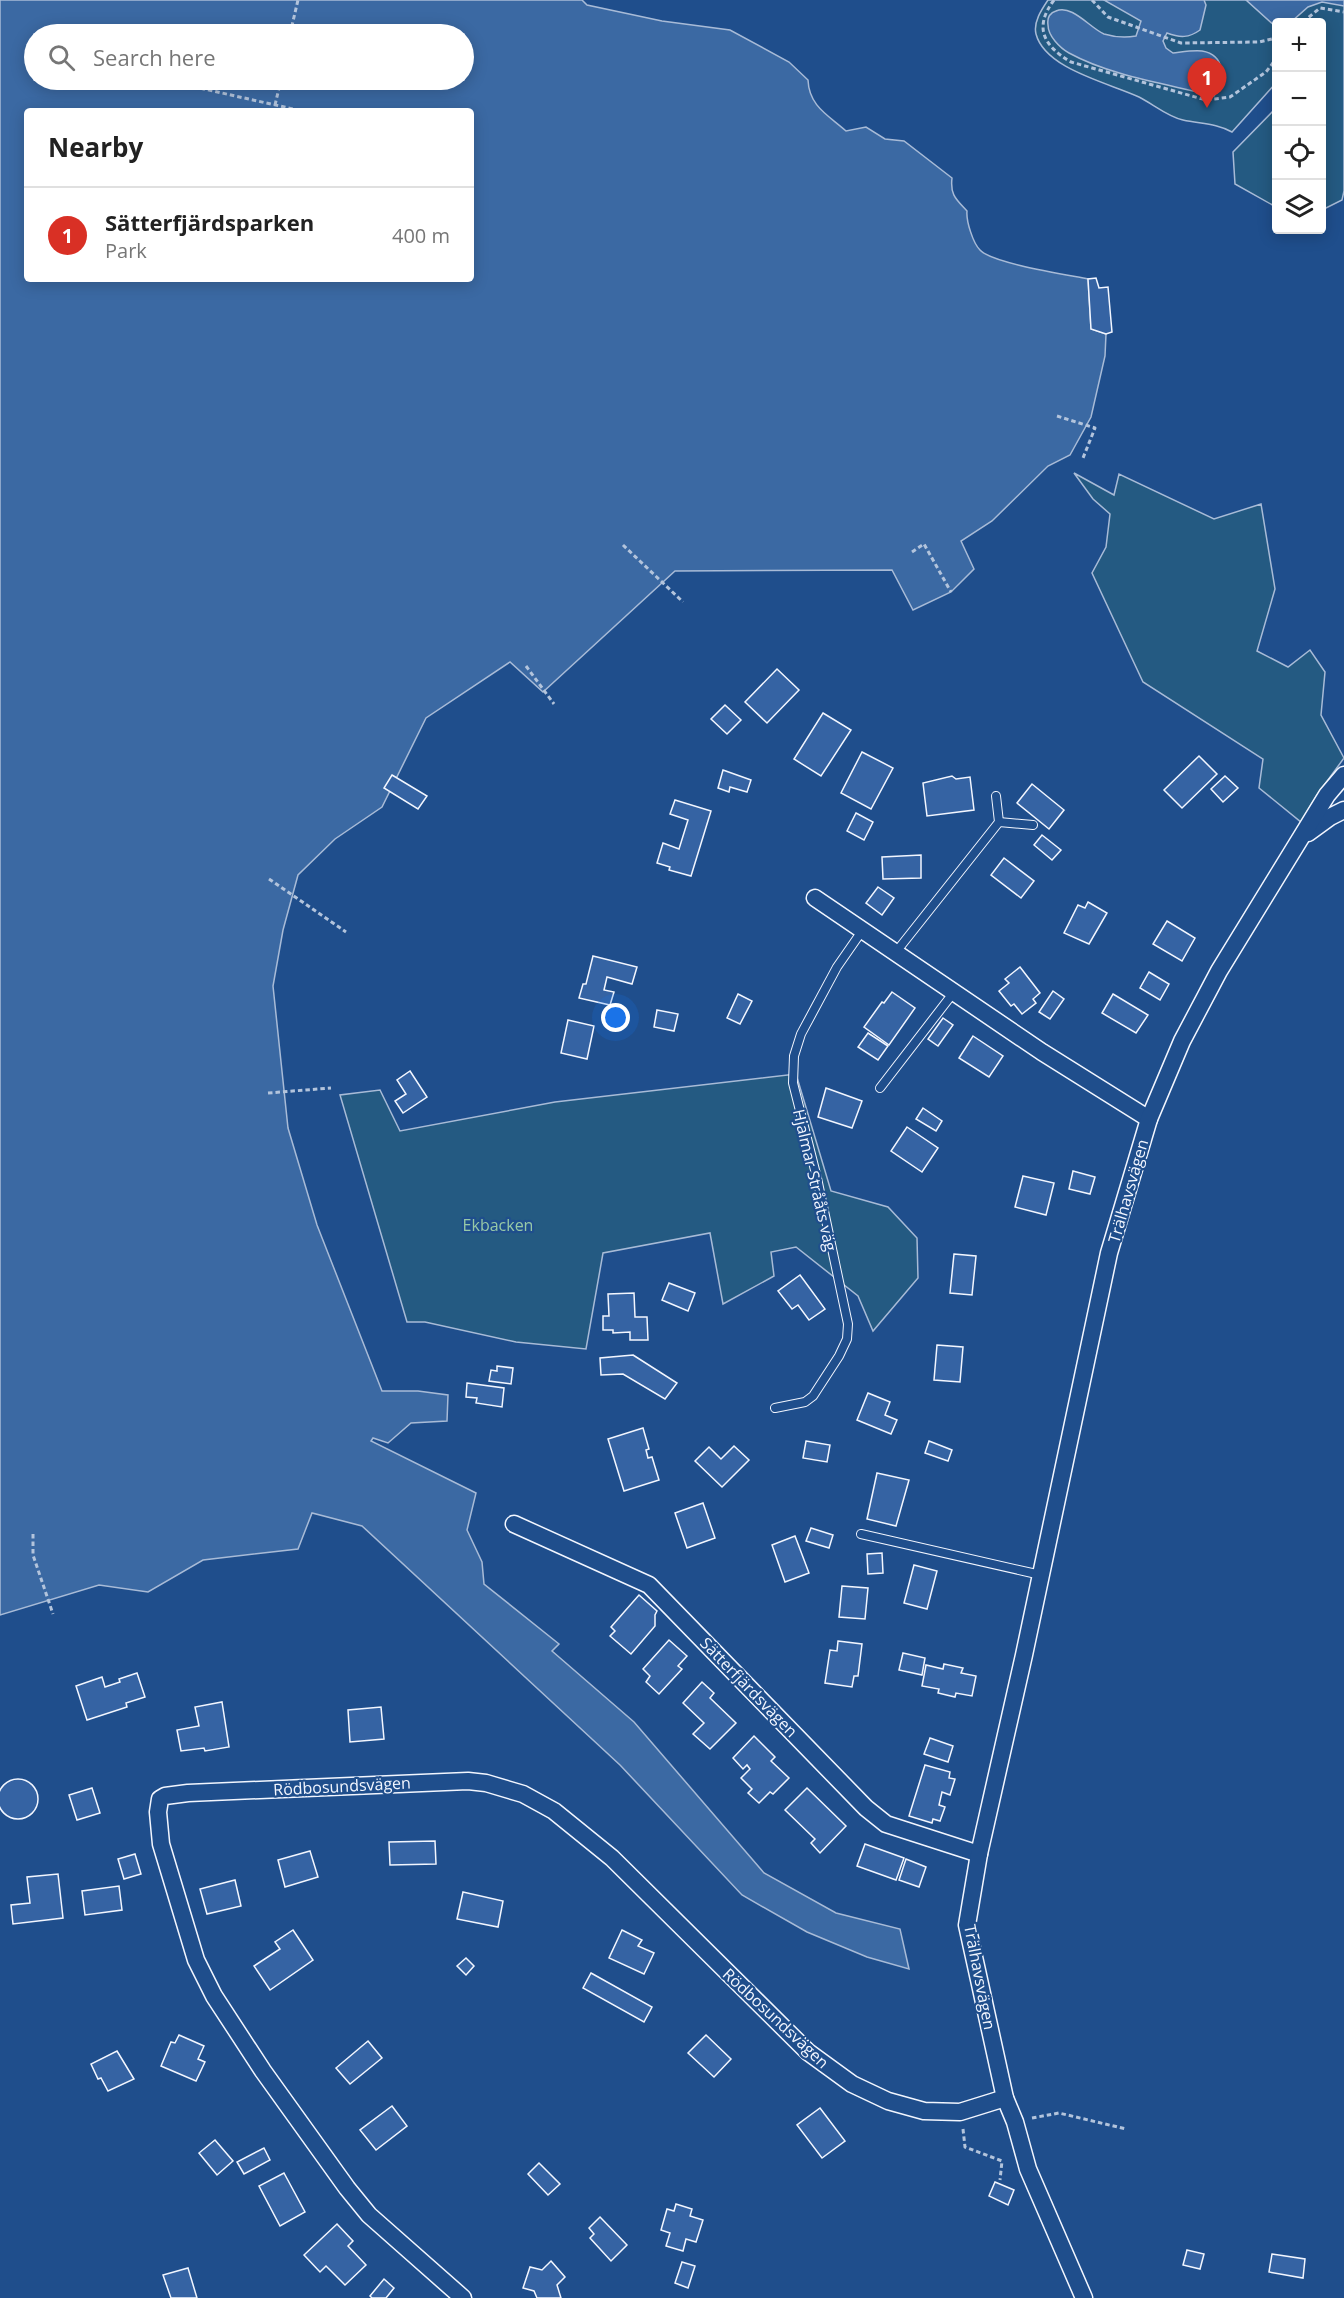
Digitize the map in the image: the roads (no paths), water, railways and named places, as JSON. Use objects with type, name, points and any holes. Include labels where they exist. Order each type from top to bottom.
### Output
[{"type":"street","name":"Trälhavsvägen","points":[[1084,2298],[1029,2169],[1005,2098],[967,1925],[979,1854],[1109,1253],[1149,1119],[1182,1041],[1219,971],[1327,795],[1344,775]]},
{"type":"street","name":"Trälhavsvägen","points":[[1300,838],[1344,810]]},
{"type":"street","points":[[815,898],[1042,1052],[1149,1119]]},
{"type":"street","name":"Sätterfjärdsvägen","points":[[514,1524],[649,1585],[866,1809],[886,1824],[979,1854]]},
{"type":"street","name":"Rödbosundsvägen","points":[[463,2298],[369,2215],[263,2071],[214,1996],[195,1959],[161,1844],[158,1812],[160,1799],[165,1796],[188,1793],[445,1781],[486,1783],[523,1794],[554,1811],[612,1858],[808,2052],[852,2084],[888,2101],[924,2110],[960,2112],[1005,2098]]},
{"type":"lane","points":[[896,952],[999,822],[996,796]]},
{"type":"lane","points":[[999,822],[1033,825]]},
{"type":"lane","name":"Hjalmar Strååts väg","points":[[775,1408],[805,1402],[813,1396],[839,1356],[847,1339],[848,1324],[817,1178],[793,1083],[793,1074],[794,1056],[801,1034],[837,968],[862,931]]},
{"type":"lane","points":[[880,1088],[954,992]]},
{"type":"lane","points":[[861,1534],[1041,1575]]},
{"type":"place","name":"Sätterfjärdsparken","points":[[1207,108]]},
{"type":"park label","name":"Ekbacken","points":[[498,1225]]}]
